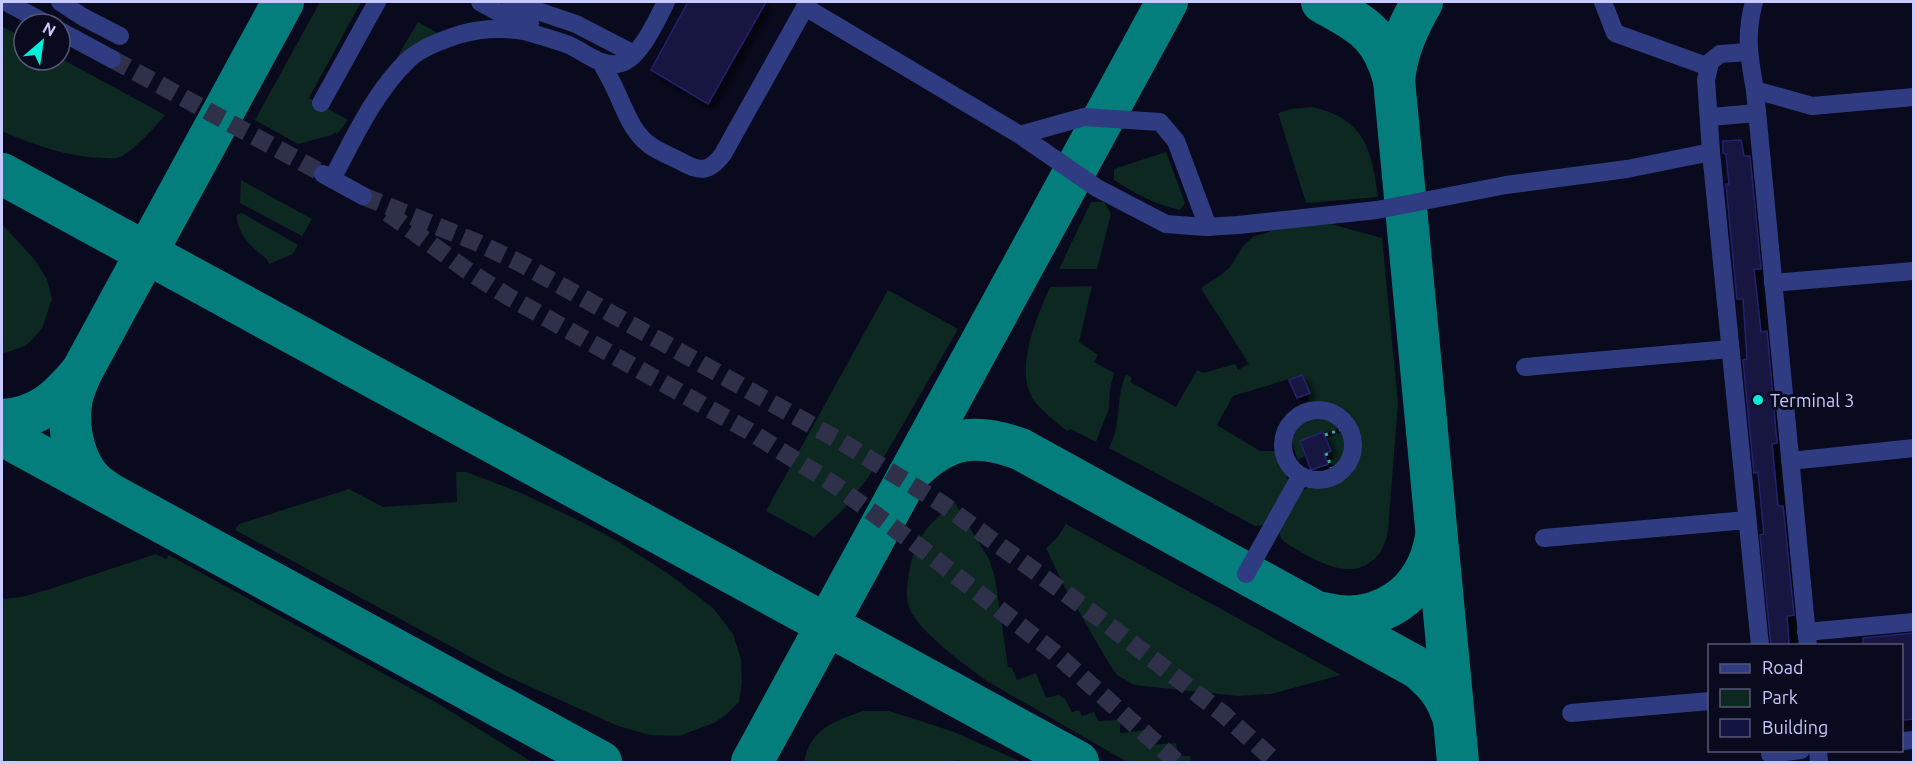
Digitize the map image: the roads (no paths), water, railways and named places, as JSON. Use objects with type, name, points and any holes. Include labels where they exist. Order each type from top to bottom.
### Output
[{"type":"street","points":[[6,2],[25,12]]},
{"type":"street","points":[[60,2],[120,36]]},
{"type":"street","points":[[321,103],[378,2]]},
{"type":"street","points":[[480,2],[511,19],[570,36],[609,58],[620,61],[631,57]]},
{"type":"street","points":[[511,2],[576,24],[631,57]]},
{"type":"street","points":[[363,196],[327,176],[385,87],[409,59],[440,40],[474,30],[502,29],[538,34],[573,47],[601,62],[618,64],[631,57],[648,35],[666,2]]},
{"type":"street","points":[[1603,2],[1615,33],[1709,67]]},
{"type":"street","points":[[1754,2],[1748,22],[1748,52],[1755,90],[1807,639],[1914,622]]},
{"type":"street","points":[[601,62],[617,92],[624,112],[641,137],[650,145],[690,167],[709,168],[715,165],[723,154],[807,4],[1020,135],[1097,188],[1166,224],[1238,225],[1377,210],[1506,185],[1627,169],[1711,152]]},
{"type":"street","points":[[72,37],[112,59]]},
{"type":"street","points":[[1748,52],[1720,54],[1710,62],[1706,80],[1711,152],[1760,644]]},
{"type":"street","points":[[1755,90],[1812,106],[1914,97]]},
{"type":"street","points":[[1710,117],[1757,113]]},
{"type":"street","points":[[1020,135],[1084,117],[1160,122],[1176,141],[1208,226]]},
{"type":"street","points":[[1773,283],[1914,271]]},
{"type":"street","points":[[1526,367],[1730,349]]},
{"type":"street","points":[[1322,410],[1334,414],[1348,427],[1353,439],[1350,460],[1343,471],[1335,477],[1317,481],[1300,477],[1294,472],[1284,448],[1285,432],[1294,418],[1308,411],[1322,410]]},
{"type":"street","points":[[1790,461],[1914,448]]},
{"type":"street","points":[[1246,574],[1300,477]]},
{"type":"street","points":[[1544,538],[1747,520]]},
{"type":"street","points":[[1571,713],[1708,701]]},
{"type":"street","points":[[1771,756],[1791,752]]},
{"type":"tunnel","points":[[112,59],[322,173]]},
{"type":"tunnel","points":[[363,196],[476,242],[520,263],[842,442],[941,503],[1098,617],[1222,713],[1276,762]]},
{"type":"tunnel","points":[[388,213],[468,271],[509,297],[749,431],[832,483],[917,545],[1055,653],[1177,762]]},
{"type":"place","name":"Terminal 3","points":[[1758,400]]}]
